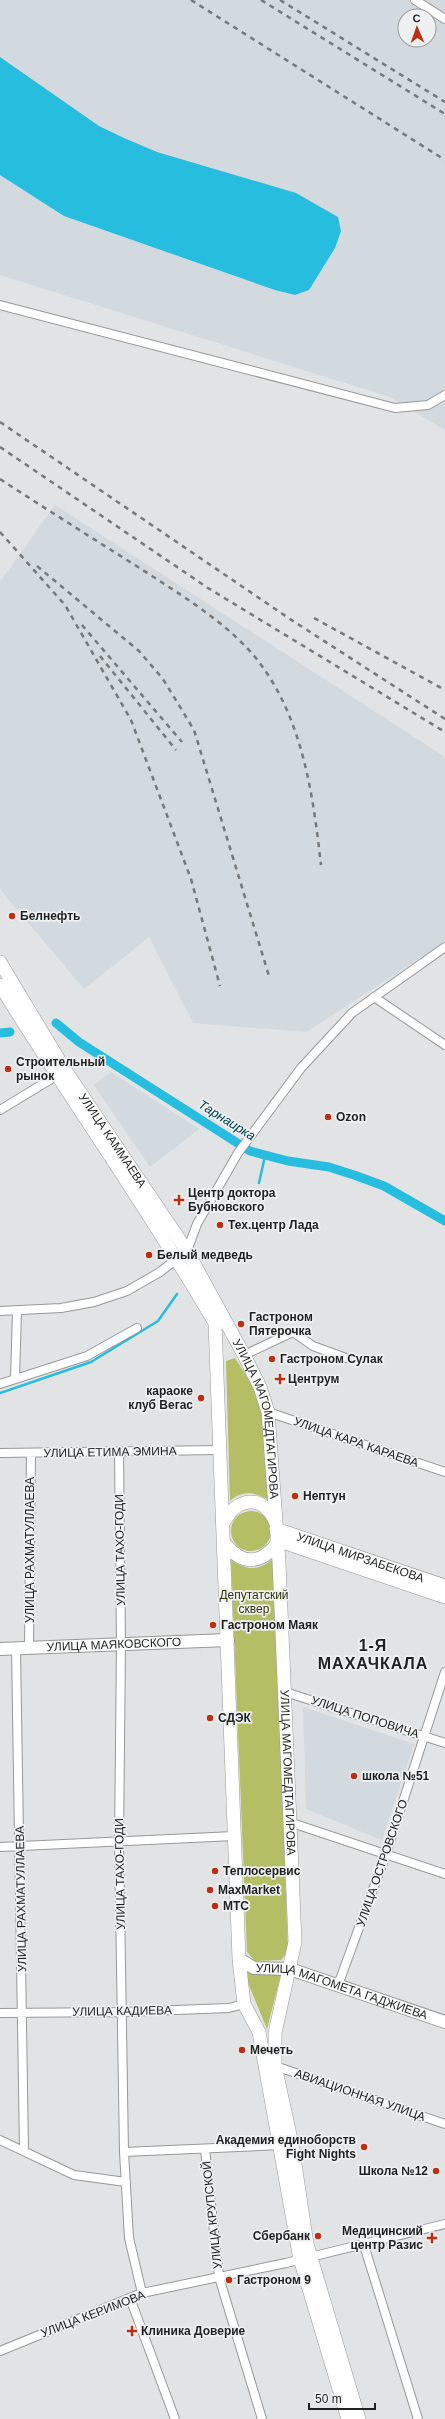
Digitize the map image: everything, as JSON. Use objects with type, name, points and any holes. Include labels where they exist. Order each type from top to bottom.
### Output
[{"type":"main road","name":"УЛИЦА КАММАЕВА","points":[[0,962],[61,1073]]},
{"type":"main road","name":"УЛИЦА КАММАЕВА","points":[[0,985],[61,1073],[182,1255],[220,1322]]},
{"type":"main road","name":"УЛИЦА МАГОМЕДТАГИРОВА","points":[[220,1322],[244,1355],[260,1387],[268,1412],[277,1534],[288,1772],[292,1823],[295,1942],[291,1967],[275,2033],[275,2066],[305,2258],[348,2419]]},
{"type":"main road","name":"УЛИЦА МАГОМЕДТАГИРОВА","points":[[220,1322],[221,1450],[224,1522]]},
{"type":"main road","points":[[250,1502],[262,1505],[271,1512],[277,1534],[269,1554],[258,1560],[245,1560],[233,1554],[225,1544],[224,1522],[229,1511],[250,1502]]},
{"type":"main road","name":"УЛИЦА МИРЗАБЕКОВА","points":[[277,1534],[445,1586]]},
{"type":"main road","name":"УЛИЦА МИРЗАБЕКОВА","points":[[277,1534],[445,1597]]},
{"type":"main road","name":"УЛИЦА МАГОМЕДТАГИРОВА","points":[[225,1544],[239,1959],[244,2004],[259,2032],[286,2144]]},
{"type":"main road","name":"УЛИЦА МАЯКОВСКОГО","points":[[0,1648],[121,1645],[228,1640]]},
{"type":"main road","name":"УЛИЦА МАГОМЕТА ГАДЖИЕВА","points":[[239,1959],[254,1968],[291,1967],[445,2016]]},
{"type":"main road","name":"УЛИЦА МАГОМЕТА ГАДЖИЕВА","points":[[339,1983],[445,2022]]},
{"type":"main road","name":"УЛИЦА МАГОМЕДТАГИРОВА","points":[[305,2258],[359,2419]]},
{"type":"street","points":[[415,0],[445,19]]},
{"type":"street","points":[[0,304],[395,408],[428,405],[445,394]]},
{"type":"street","points":[[0,1311],[17,1311],[94,1302],[127,1291],[160,1272],[182,1255],[197,1224],[238,1153],[301,1068],[352,1013],[445,947]]},
{"type":"street","points":[[374,997],[445,1045]]},
{"type":"street","points":[[0,1110],[61,1073]]},
{"type":"street","points":[[15,1379],[17,1311]]},
{"type":"street","points":[[0,1384],[86,1356],[137,1328]]},
{"type":"street","points":[[244,1355],[293,1332],[313,1346],[346,1358]]},
{"type":"street","name":"УЛИЦА КАРА КАРАЕВА","points":[[268,1412],[445,1472]]},
{"type":"street","name":"УЛИЦА ЕТИМА ЭМИНА","points":[[0,1453],[221,1450]]},
{"type":"street","name":"УЛИЦА РАХМАТУЛЛАЕВА","points":[[29,1648],[31,1452]]},
{"type":"street","name":"УЛИЦА ТАХО-ГОДИ","points":[[120,1452],[121,1645],[119,1842],[123,2012],[124,2152],[129,2238],[142,2293]]},
{"type":"street","name":"УЛИЦА РАХМАТУЛЛАЕВА","points":[[16,1648],[24,2150]]},
{"type":"street","name":"УЛИЦА ОСТРОВСКОГО","points":[[339,1983],[386,1854],[445,1672]]},
{"type":"street","name":"УЛИЦА ПОПОВИЧА","points":[[285,1692],[445,1743]]},
{"type":"street","points":[[292,1823],[445,1874]]},
{"type":"street","points":[[0,1847],[234,1836]]},
{"type":"street","name":"УЛИЦА КАДИЕВА","points":[[0,2013],[123,2012],[229,2008],[244,2004]]},
{"type":"street","name":"АВИАЦИОННАЯ УЛИЦА","points":[[275,2066],[445,2124]]},
{"type":"street","points":[[0,2140],[24,2150],[74,2175],[126,2182]]},
{"type":"street","points":[[124,2152],[286,2144]]},
{"type":"street","name":"УЛИЦА КРУПСКОЙ","points":[[205,2149],[218,2277],[262,2419]]},
{"type":"street","name":"УЛИЦА КЕРИМОВА","points":[[0,2351],[142,2293],[305,2258],[363,2242],[445,2224]]},
{"type":"street","points":[[363,2242],[418,2419]]},
{"type":"street","points":[[130,2298],[175,2419]]},
{"type":"shaded area","points":[[0,0],[445,0],[445,430],[390,397],[0,275]]},
{"type":"shaded area","points":[[55,505],[445,757],[445,942],[306,1032],[193,1023],[149,937],[84,989],[0,889],[0,582]]},
{"type":"shaded area","points":[[111,1072],[199,1129],[150,1167],[94,1085]]},
{"type":"shaded area","name":"школа №51","points":[[303,1707],[414,1744],[382,1840],[306,1809]]},
{"type":"green space","points":[[235,1358],[255,1389],[263,1415],[269,1500],[259,1495],[249,1493],[239,1495],[230,1501],[226,1361]]},
{"type":"green space","points":[[255,1511],[262,1514],[268,1520],[271,1531],[270,1539],[262,1548],[255,1551],[247,1551],[240,1548],[232,1539],[231,1527],[234,1520],[243,1512]]},
{"type":"green space","name":"Депутатский сквер","points":[[274,1558],[288,1951],[281,1960],[255,1961],[247,1952],[231,1560],[242,1566],[253,1568],[263,1565]]},
{"type":"green space","points":[[248,1971],[281,1974],[267,2029],[248,1983]]},
{"type":"water","points":[[0,57],[99,126],[124,138],[157,152],[296,193],[338,217],[341,231],[335,248],[309,290],[295,295],[275,290],[64,216],[0,175]]},
{"type":"waterway","name":"Тарнаирка","points":[[56,1023],[79,1042],[250,1151],[288,1161],[329,1167],[354,1175],[384,1186],[445,1221]]},
{"type":"waterway","name":"Тарнаирка","points":[[0,1033],[10,1032]]},
{"type":"waterway","points":[[259,1183],[265,1156]]},
{"type":"waterway","points":[[0,1393],[91,1362],[158,1321],[177,1294]]},
{"type":"railway","points":[[191,0],[445,160]]},
{"type":"railway","points":[[261,0],[445,114]]},
{"type":"railway","points":[[280,0],[445,102]]},
{"type":"railway","points":[[0,422],[290,619],[445,719]]},
{"type":"railway","points":[[0,447],[208,588],[445,732]]},
{"type":"railway","points":[[0,479],[203,610],[219,622],[247,648],[259,662],[274,685],[286,708],[304,759],[314,812],[321,865]]},
{"type":"railway","points":[[0,532],[65,605],[131,720],[191,879],[220,986]]},
{"type":"railway","points":[[37,566],[139,651],[163,679],[194,730],[269,976]]},
{"type":"railway","points":[[314,618],[445,690]]},
{"type":"railway","points":[[82,625],[182,742]]},
{"type":"railway","points":[[100,656],[176,750]]},
{"type":"place","name":"Белнефть","points":[[12,916]]},
{"type":"place","name":"Строительный рынок","points":[[8,1069]]},
{"type":"place","name":"Ozon","points":[[328,1117]]},
{"type":"place","name":"Центр доктора Бубновского","points":[[179,1200]]},
{"type":"place","name":"Тех.центр Лада","points":[[220,1225]]},
{"type":"place","name":"Белый медведь","points":[[149,1255]]},
{"type":"place","name":"Гастроном Пятерочка","points":[[241,1324]]},
{"type":"place","name":"Гастроном Сулак","points":[[272,1359]]},
{"type":"place","name":"Центрум","points":[[280,1379]]},
{"type":"place","name":"караоке клуб Вегас","points":[[201,1398]]},
{"type":"place","name":"Нептун","points":[[295,1496]]},
{"type":"place","name":"Гастроном Маяк","points":[[213,1625]]},
{"type":"place","name":"СДЭК","points":[[210,1718]]},
{"type":"place","name":"школа №51","points":[[354,1776]]},
{"type":"place","name":"Теплосервис","points":[[215,1871]]},
{"type":"place","name":"MaxMarket","points":[[210,1890]]},
{"type":"place","name":"МТС","points":[[215,1906]]},
{"type":"place","name":"Мечеть","points":[[242,2050]]},
{"type":"place","name":"Академия единоборств Fight Nights","points":[[364,2147]]},
{"type":"place","name":"Школа №12","points":[[436,2171]]},
{"type":"place","name":"Сбербанк","points":[[318,2236]]},
{"type":"place","name":"Медицинский центр Разис","points":[[432,2238]]},
{"type":"place","name":"Гастроном 9","points":[[229,2280]]},
{"type":"place","name":"Клиника Доверие","points":[[132,2331]]},
{"type":"district","name":"1-Я МАХАЧКАЛА","points":[[373,1654]]}]
